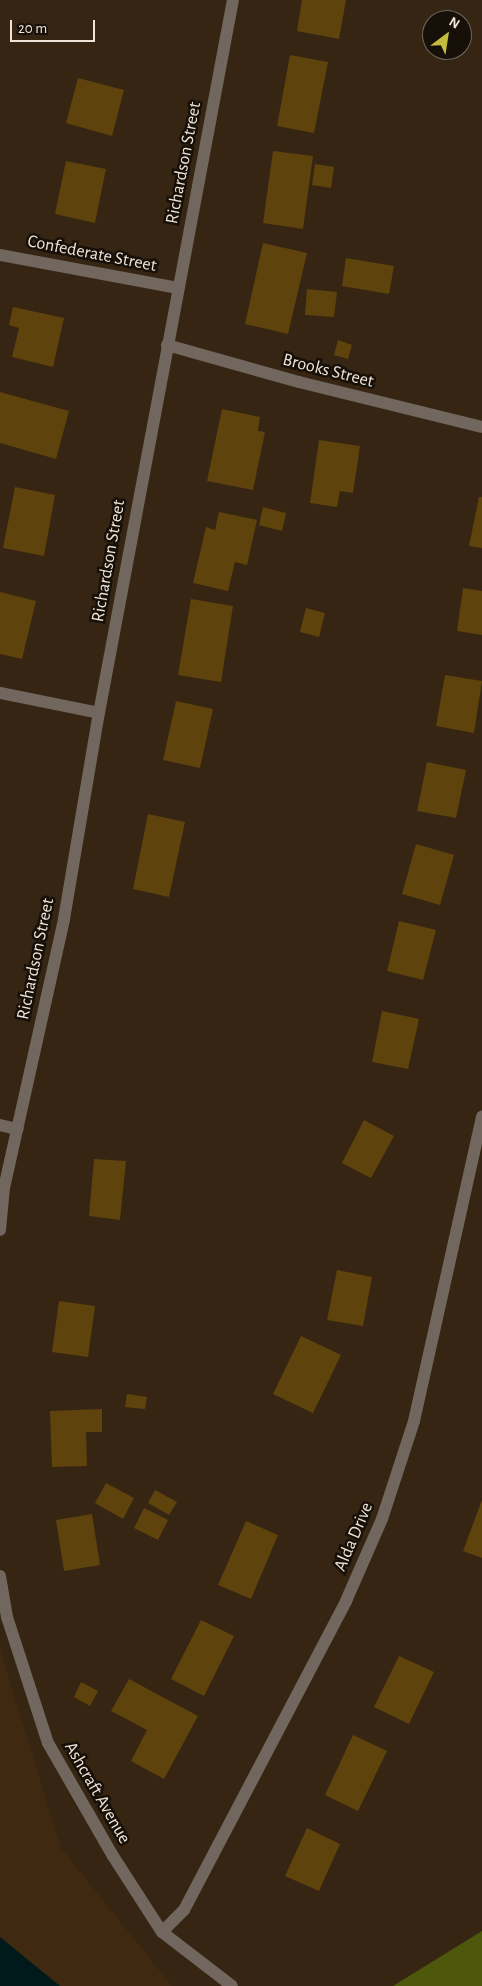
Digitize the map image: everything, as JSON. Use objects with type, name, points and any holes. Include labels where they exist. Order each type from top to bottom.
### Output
[{"type":"street","name":"Richardson Street","points":[[18,1129],[64,919],[99,713],[233,0]]},
{"type":"street","name":"Confederate Street","points":[[0,255],[178,288]]},
{"type":"street","name":"Brooks Street","points":[[167,345],[298,382],[482,427]]},
{"type":"street","points":[[0,693],[99,713]]},
{"type":"street","name":"Alda Drive","points":[[162,1932],[184,1910],[346,1601],[382,1519],[414,1421],[482,1117]]},
{"type":"street","points":[[0,1125],[18,1129],[4,1188],[0,1230]]},
{"type":"street","name":"Ashcraft Avenue","points":[[0,1576],[7,1617],[48,1743],[113,1856],[162,1932],[232,1986]]},
{"type":"shaded area","points":[[0,1649],[61,1848],[172,1986],[0,1986]]},
{"type":"green space","points":[[482,1931],[482,1986],[393,1986]]},
{"type":"water","points":[[0,1937],[60,1986],[0,1986]]},
{"type":"building","points":[[302,0],[346,0],[339,39],[297,31]]},
{"type":"building","points":[[290,55],[328,62],[314,133],[277,126]]},
{"type":"building","points":[[78,78],[124,90],[112,136],[66,123]]},
{"type":"building","points":[[273,151],[313,156],[303,229],[263,223]]},
{"type":"building","points":[[66,161],[106,169],[95,223],[55,214]]},
{"type":"building","points":[[315,164],[334,167],[331,188],[312,185]]},
{"type":"building","points":[[263,243],[307,253],[288,334],[245,324]]},
{"type":"building","points":[[346,258],[394,266],[389,294],[342,286]]},
{"type":"building","points":[[307,289],[337,292],[334,317],[305,315]]},
{"type":"building","points":[[13,307],[64,318],[53,367],[12,357],[19,328],[9,325]]},
{"type":"building","points":[[338,340],[352,345],[348,359],[334,355]]},
{"type":"building","points":[[0,392],[69,411],[56,459],[0,443]]},
{"type":"building","points":[[222,409],[260,417],[258,431],[265,432],[253,490],[207,481]]},
{"type":"building","points":[[319,440],[360,446],[353,493],[340,491],[337,507],[310,503]]},
{"type":"building","points":[[15,487],[55,495],[44,556],[3,548]]},
{"type":"building","points":[[479,497],[482,497],[482,548],[469,546]]},
{"type":"building","points":[[263,507],[286,513],[282,531],[259,525]]},
{"type":"building","points":[[219,512],[257,520],[247,565],[235,562],[228,591],[193,583],[206,527],[215,530]]},
{"type":"building","points":[[463,588],[482,591],[482,635],[457,631]]},
{"type":"building","points":[[0,592],[36,601],[22,659],[0,654]]},
{"type":"building","points":[[191,599],[233,606],[221,682],[178,675]]},
{"type":"building","points":[[306,608],[325,613],[319,637],[300,632]]},
{"type":"building","points":[[445,675],[482,681],[474,733],[436,726]]},
{"type":"building","points":[[176,701],[213,709],[200,768],[163,760]]},
{"type":"building","points":[[427,762],[466,770],[456,818],[417,811]]},
{"type":"building","points":[[148,814],[185,822],[169,897],[133,889]]},
{"type":"building","points":[[416,844],[454,855],[440,905],[402,894]]},
{"type":"building","points":[[399,921],[436,930],[423,980],[387,971]]},
{"type":"building","points":[[382,1011],[419,1019],[408,1069],[372,1062]]},
{"type":"building","points":[[364,1120],[394,1136],[371,1178],[342,1163]]},
{"type":"building","points":[[94,1159],[126,1161],[120,1220],[89,1216]]},
{"type":"building","points":[[337,1270],[372,1277],[363,1326],[327,1320]]},
{"type":"building","points":[[59,1301],[95,1306],[88,1357],[52,1352]]},
{"type":"building","points":[[301,1336],[341,1355],[313,1413],[273,1394]]},
{"type":"building","points":[[127,1394],[147,1397],[145,1409],[125,1407]]},
{"type":"building","points":[[102,1409],[102,1432],[86,1432],[87,1466],[52,1467],[50,1411]]},
{"type":"building","points":[[106,1483],[134,1498],[123,1519],[95,1503]]},
{"type":"building","points":[[155,1490],[177,1502],[169,1515],[148,1503]]},
{"type":"building","points":[[482,1500],[482,1558],[463,1551]]},
{"type":"building","points":[[144,1508],[168,1520],[158,1540],[134,1528]]},
{"type":"building","points":[[92,1514],[100,1565],[64,1571],[56,1520]]},
{"type":"building","points":[[246,1521],[278,1535],[251,1599],[218,1585]]},
{"type":"building","points":[[201,1620],[234,1636],[204,1696],[171,1679]]},
{"type":"building","points":[[399,1656],[434,1672],[409,1724],[374,1707]]},
{"type":"building","points":[[129,1679],[198,1716],[164,1779],[131,1761],[147,1730],[111,1711]]},
{"type":"building","points":[[81,1682],[98,1691],[90,1706],[74,1697]]},
{"type":"building","points":[[353,1735],[387,1751],[358,1811],[325,1795]]},
{"type":"building","points":[[307,1828],[340,1844],[319,1891],[285,1876]]}]
